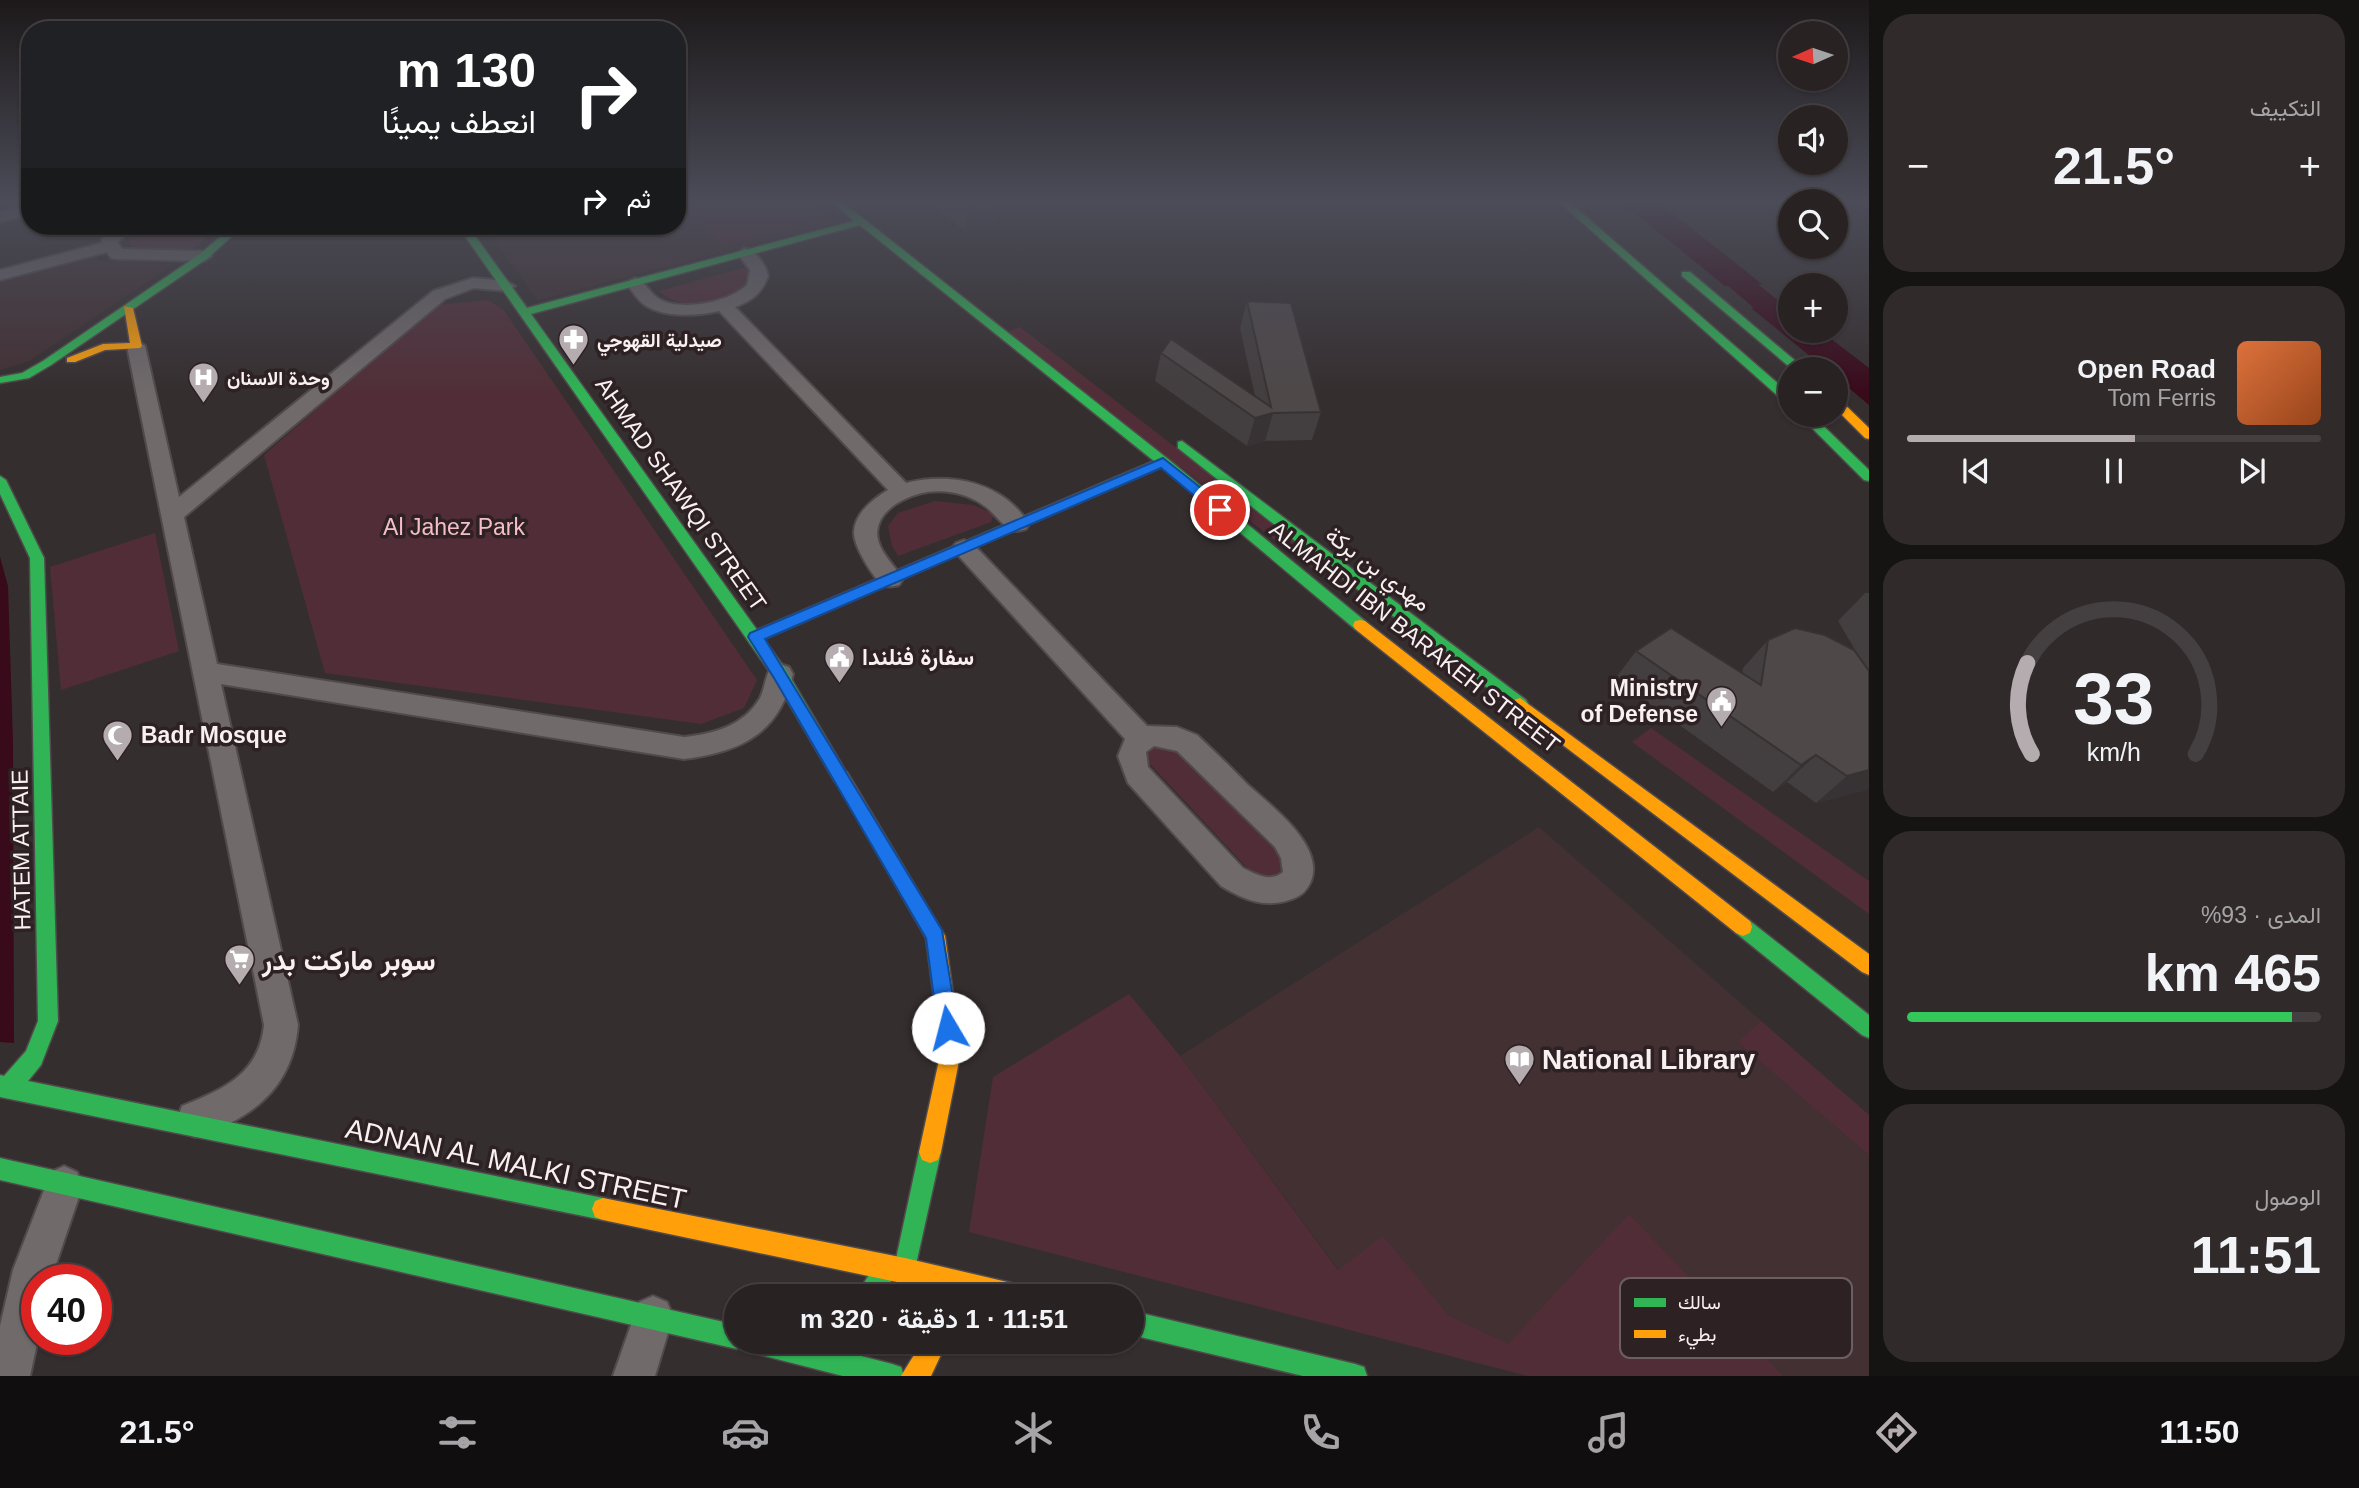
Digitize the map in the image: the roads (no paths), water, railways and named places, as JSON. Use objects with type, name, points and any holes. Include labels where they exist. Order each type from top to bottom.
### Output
[{"type":"main road","points":[[0,380],[24,376],[36,370],[191,265]]},
{"type":"main road","name":"AHMAD SHAWQI STREET","points":[[491,265],[780,674],[935,936],[951,1051],[905,1270]]},
{"type":"main road","points":[[525,312],[701,265]]},
{"type":"main road","name":"ALMAHDI IBN BARAKEH STREET","points":[[918,265],[1163,462],[1329,601],[1598,810],[1869,1028]]},
{"type":"main road","points":[[1636,265],[1778,389]]},
{"type":"main road","points":[[1676,265],[1785,357]]},
{"type":"main road","points":[[952,292],[970,286]]},
{"type":"main road","points":[[970,306],[990,303]]},
{"type":"main road","points":[[19,393],[41,377],[88,351],[103,347],[136,346],[128,308]]},
{"type":"main road","points":[[1848,415],[1869,435]]},
{"type":"main road","points":[[1817,427],[1869,477]]},
{"type":"main road","name":"مهدي بن بركة","points":[[1164,432],[1365,588],[1869,966]]},
{"type":"main road","points":[[755,637],[1163,462]]},
{"type":"main road","name":"HATEM ATTAIE","points":[[0,480],[37,558],[47,994],[47,1021],[38,1054],[26,1072],[3,1089]]},
{"type":"main road","name":"ADNAN AL MALKI STREET","points":[[3,1089],[185,1122],[966,1284]]},
{"type":"main road","points":[[0,1169],[724,1334]]},
{"type":"main road","points":[[875,1284],[887,1267]]},
{"type":"main road","points":[[929,1275],[933,1284]]},
{"type":"main road","points":[[1144,1326],[1355,1376]]},
{"type":"main road","points":[[804,1354],[892,1376]]},
{"type":"main road","points":[[857,1354],[859,1368]]},
{"type":"main road","points":[[912,1376],[922,1367],[929,1354]]},
{"type":"street","points":[[0,275],[37,265]]},
{"type":"street","points":[[635,283],[652,302],[668,308],[703,309],[741,298],[755,287],[760,278],[756,265]]},
{"type":"street","points":[[173,514],[439,295],[454,287],[472,283],[491,282],[506,286]]},
{"type":"street","points":[[723,305],[901,491]]},
{"type":"street","points":[[136,346],[281,1025],[279,1048],[264,1073],[248,1090],[217,1111],[185,1122]]},
{"type":"street","points":[[891,579],[872,553],[865,536],[868,519],[880,503],[901,491],[923,485],[951,485],[974,490],[991,498],[1018,524]]},
{"type":"street","points":[[964,548],[1142,739]]},
{"type":"street","points":[[206,672],[684,748],[705,747],[745,731],[772,705],[780,674]]},
{"type":"street","points":[[1164,734],[1187,743],[1296,852],[1300,867],[1295,881],[1283,890],[1266,893],[1247,888],[1232,877],[1138,775],[1132,765],[1131,755],[1142,739],[1164,734]]},
{"type":"street","points":[[9,1376],[33,1270],[64,1185]]},
{"type":"street","points":[[634,1376],[653,1316]]},
{"type":"waterway","points":[[1718,265],[1778,314]]},
{"type":"place","name":"صيدلية القهوجي","points":[[574,367]]},
{"type":"place","name":"وحدة الاسنان","points":[[204,405]]},
{"type":"place","name":"سفارة فنلندا","points":[[839,684]]},
{"type":"place","name":"Ministry of Defense","points":[[1721,728]]},
{"type":"place","name":"Badr Mosque","points":[[118,762]]},
{"type":"place","name":"سوبر ماركت بدر","points":[[239,987]]},
{"type":"place","name":"National Library","points":[[1519,1086]]},
{"type":"park label","name":"Al Jahez Park","points":[[454,527]]}]
